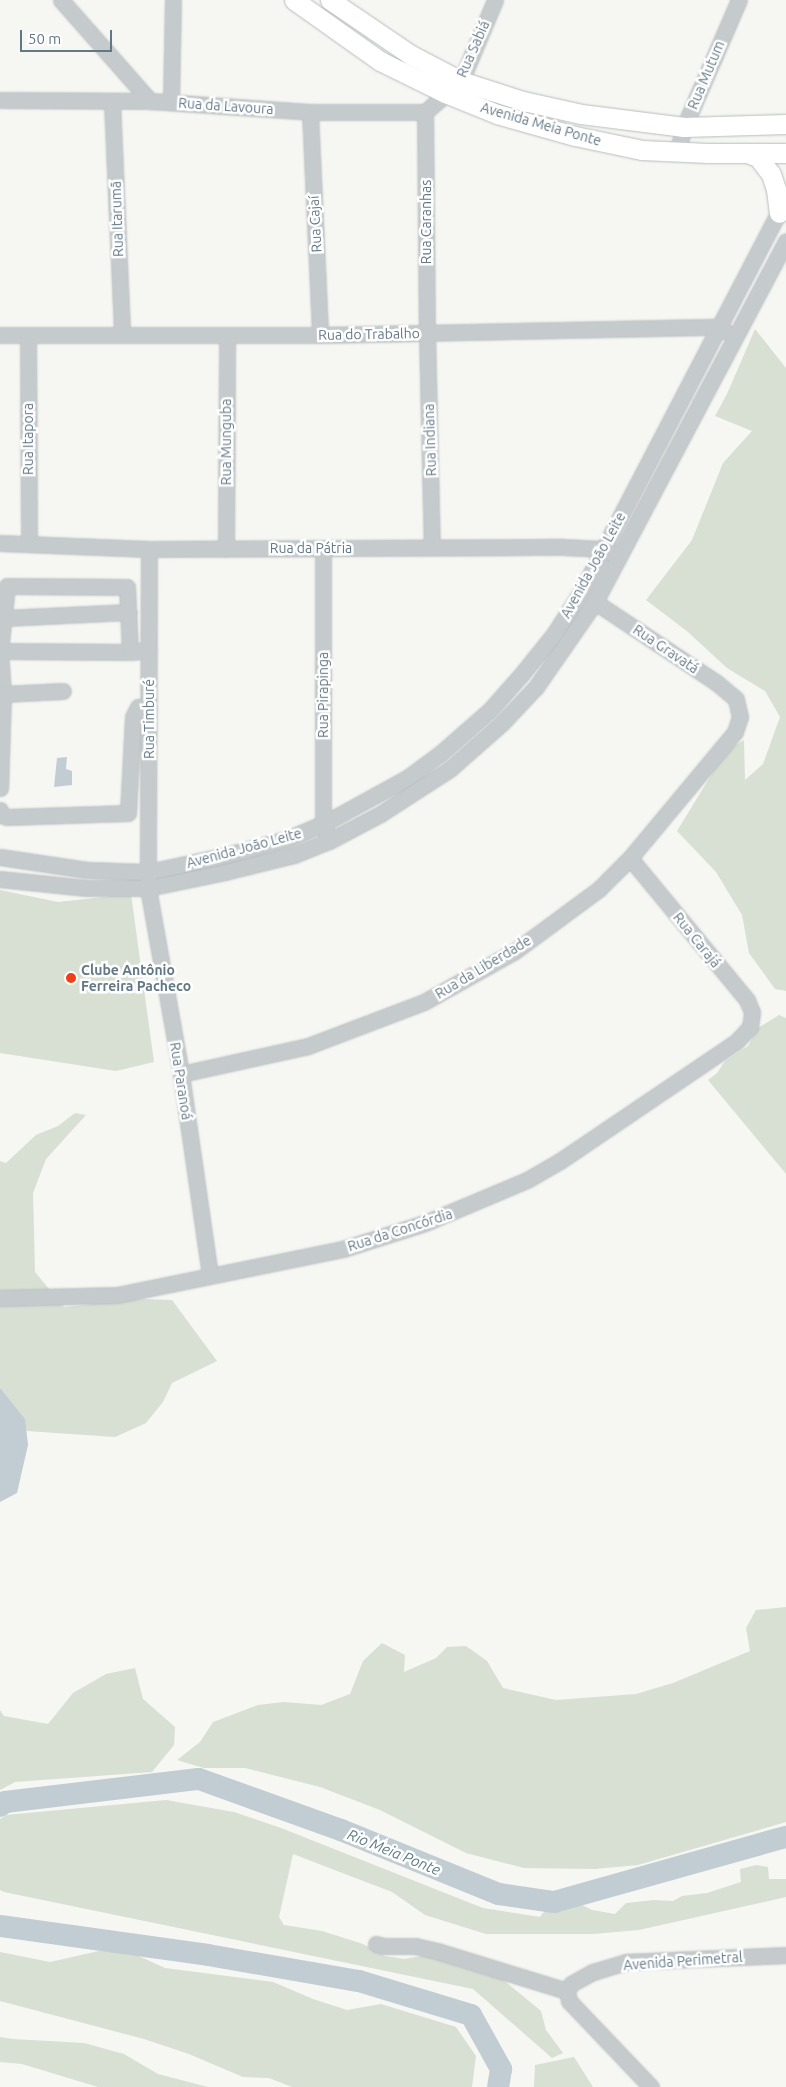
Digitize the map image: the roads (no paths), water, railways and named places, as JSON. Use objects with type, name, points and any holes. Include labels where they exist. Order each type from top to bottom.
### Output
[{"type":"main road","name":"Avenida Meia Ponte","points":[[294,0],[380,61],[445,93],[497,114],[575,136],[642,150],[786,153]]},
{"type":"main road","name":"Avenida Meia Ponte","points":[[330,0],[411,55],[461,81],[523,101],[581,114],[684,127],[786,124]]},
{"type":"main road","points":[[575,136],[581,114]]},
{"type":"main road","points":[[747,153],[758,157],[771,174],[782,206]]},
{"type":"street","points":[[61,0],[150,101]]},
{"type":"street","points":[[171,102],[173,0]]},
{"type":"street","name":"Rua Sabiá","points":[[445,93],[461,81],[495,0]]},
{"type":"street","name":"Rua Mutum","points":[[677,152],[684,127],[739,0]]},
{"type":"street","points":[[425,112],[445,93]]},
{"type":"street","name":"Rua da Lavoura","points":[[0,100],[150,101],[310,112],[425,112]]},
{"type":"street","name":"Rua Itarumã","points":[[112,102],[122,335]]},
{"type":"street","name":"Rua Cajaí","points":[[310,112],[320,335]]},
{"type":"street","name":"Rua Caranhas","points":[[425,112],[427,333]]},
{"type":"street","name":"Avenida João Leite","points":[[0,857],[87,870],[148,872],[227,855],[287,839],[324,824],[407,778],[441,753],[490,710],[554,634],[581,592],[782,206]]},
{"type":"street","name":"Avenida João Leite","points":[[0,879],[87,888],[148,888],[225,872],[285,857],[329,841],[414,794],[450,769],[502,723],[536,686],[595,602],[786,241]]},
{"type":"street","points":[[718,327],[735,337]]},
{"type":"street","name":"Rua do Trabalho","points":[[0,335],[320,335],[718,327]]},
{"type":"street","name":"Rua Indiana","points":[[427,333],[432,547]]},
{"type":"street","name":"Rua Itapora","points":[[28,335],[29,543]]},
{"type":"street","name":"Rua Munguba","points":[[226,549],[227,335]]},
{"type":"street","name":"Rua da Pátria","points":[[0,543],[149,549],[432,547],[604,549],[620,557]]},
{"type":"street","name":"Rua Timburé","points":[[148,888],[149,549]]},
{"type":"street","name":"Rua Pirapinga","points":[[323,549],[324,824],[329,841]]},
{"type":"street","points":[[130,652],[129,589],[124,586],[7,586],[0,651],[130,652],[149,650]]},
{"type":"street","name":"Rua Gravatá","points":[[595,602],[709,678],[736,699]]},
{"type":"street","points":[[4,618],[129,612]]},
{"type":"street","points":[[0,651],[3,694],[0,788]]},
{"type":"street","points":[[3,694],[63,691]]},
{"type":"street","name":"Rua da Liberdade","points":[[181,1074],[308,1046],[424,1002],[515,952],[599,889],[630,858],[735,732],[740,717],[736,699]]},
{"type":"street","points":[[0,810],[2,815],[7,817],[124,815],[129,810],[133,718],[138,708],[149,708]]},
{"type":"street","points":[[131,771],[141,759],[149,759]]},
{"type":"street","name":"Rua Carajá","points":[[630,858],[746,1000],[752,1012],[750,1027]]},
{"type":"street","name":"Rua Paranoá","points":[[148,888],[181,1074],[210,1275]]},
{"type":"street","name":"Rua da Concórdia","points":[[0,1298],[117,1295],[342,1249],[452,1213],[527,1180],[560,1161],[736,1042],[750,1027]]},
{"type":"street","points":[[376,1944],[384,1946],[415,1946],[437,1951],[567,1991],[568,2001],[575,2010],[651,2087]]},
{"type":"street","name":"Avenida Perimetral","points":[[567,1991],[571,1984],[594,1972],[626,1962],[786,1955]]},
{"type":"waterway","name":"Rio Meia Ponte","points":[[0,1806],[5,1802],[199,1779],[341,1830],[499,1894],[554,1902],[786,1837]]},
{"type":"waterway","name":"Rio Meia Ponte","points":[[0,1926],[208,1955],[359,1981],[471,2015],[501,2069],[498,2087]]},
{"type":"place","name":"Clube Antônio Ferreira Pacheco","points":[[71,978]]}]
